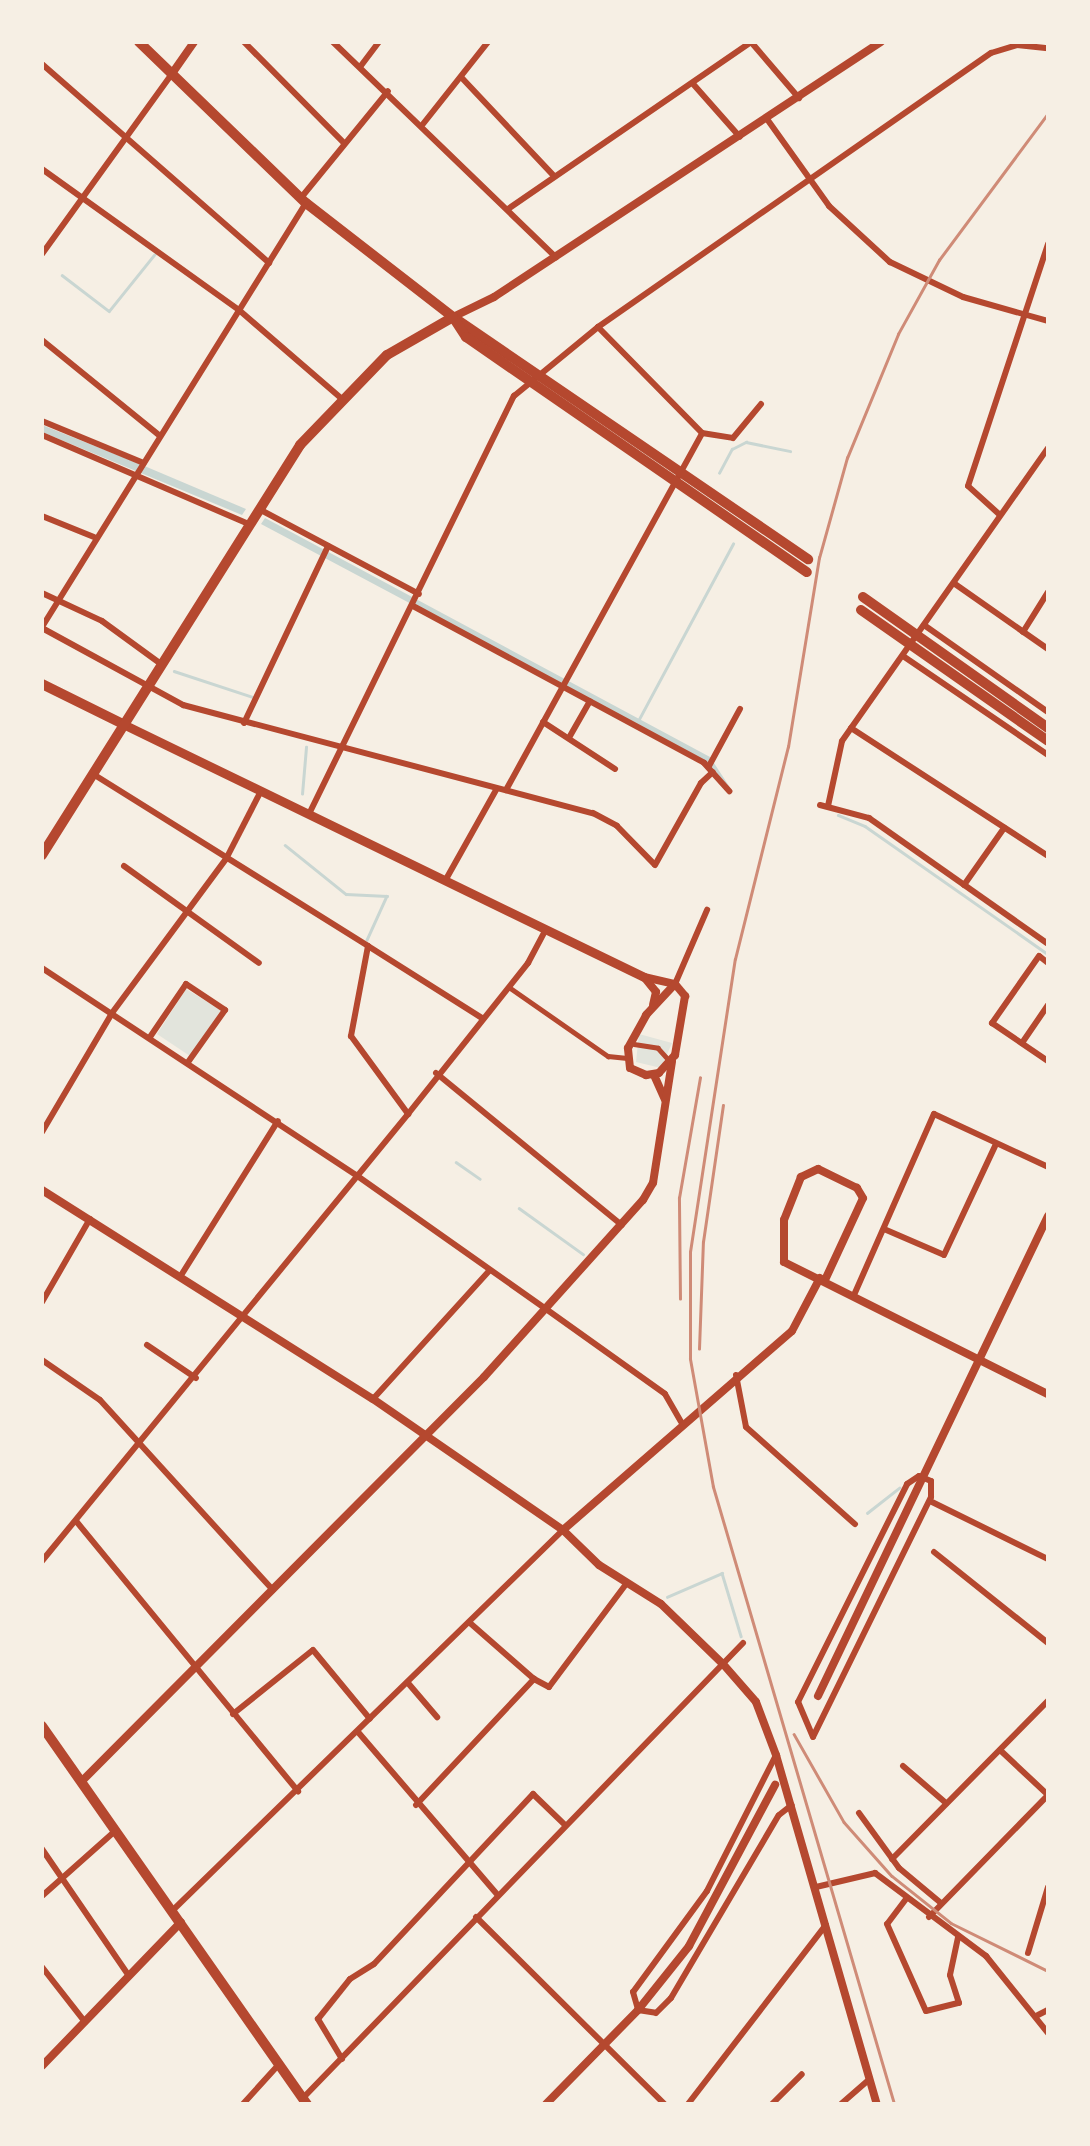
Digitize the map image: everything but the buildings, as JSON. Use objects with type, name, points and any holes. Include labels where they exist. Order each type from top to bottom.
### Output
[{"type":"main road","points":[[139,42],[303,201],[453,317],[541,374],[808,559]]},
{"type":"main road","points":[[453,317],[466,337],[807,572]]},
{"type":"main road","points":[[42,855],[249,524],[341,398],[387,355],[453,317]]},
{"type":"main road","points":[[863,597],[1048,728]]},
{"type":"main road","points":[[861,610],[1048,741]]},
{"type":"main road","points":[[42,684],[644,977]]},
{"type":"main road","points":[[42,1726],[305,2101]]},
{"type":"street","points":[[42,254],[194,42]]},
{"type":"street","points":[[244,42],[344,143]]},
{"type":"street","points":[[333,42],[423,124],[556,257]]},
{"type":"street","points":[[360,67],[379,42]]},
{"type":"street","points":[[423,124],[488,42]]},
{"type":"street","points":[[508,209],[694,85],[751,42],[799,98]]},
{"type":"street","points":[[453,317],[556,257],[881,42]]},
{"type":"street","points":[[309,814],[514,396],[598,327],[811,183],[1002,45],[1048,48]]},
{"type":"street","points":[[42,64],[269,263]]},
{"type":"street","points":[[461,77],[554,176]]},
{"type":"street","points":[[694,85],[740,137]]},
{"type":"street","points":[[388,91],[344,143],[303,201],[269,263],[94,537],[42,627],[183,705],[341,750],[593,813],[617,826],[655,865],[711,768],[740,709]]},
{"type":"street","points":[[767,119],[811,183],[866,243],[905,271],[1027,316],[1048,321]]},
{"type":"street","points":[[42,169],[239,310],[341,398]]},
{"type":"street","points":[[1000,515],[968,486],[1027,316],[1048,245]]},
{"type":"street","points":[[598,327],[702,433],[733,438],[761,404]]},
{"type":"street","points":[[42,340],[160,436]]},
{"type":"street","points":[[42,421],[143,464]]},
{"type":"street","points":[[506,790],[702,433]]},
{"type":"street","points":[[42,435],[137,473],[249,524]]},
{"type":"street","points":[[1048,448],[955,584],[851,728],[838,749],[825,806],[869,818],[1048,944]]},
{"type":"street","points":[[259,509],[326,550],[711,768],[729,791]]},
{"type":"street","points":[[42,516],[94,537]]},
{"type":"street","points":[[244,723],[326,550]]},
{"type":"street","points":[[955,584],[1048,649]]},
{"type":"street","points":[[1023,632],[1048,592]]},
{"type":"street","points":[[42,593],[58,598],[161,664]]},
{"type":"street","points":[[923,627],[1048,712]]},
{"type":"street","points":[[904,654],[1048,755]]},
{"type":"street","points":[[570,736],[590,701]]},
{"type":"street","points":[[543,722],[570,736],[580,750],[615,769]]},
{"type":"street","points":[[851,728],[1048,856]]},
{"type":"street","points":[[93,774],[482,1018]]},
{"type":"street","points":[[445,880],[496,790]]},
{"type":"street","points":[[42,1132],[112,1013],[226,859],[261,791]]},
{"type":"street","points":[[964,885],[1003,828]]},
{"type":"street","points":[[124,866],[185,915],[259,963]]},
{"type":"street","points":[[652,1008],[675,984],[707,910]]},
{"type":"street","points":[[42,1561],[139,1449],[356,1175],[408,1114],[436,1073],[508,986],[546,929]]},
{"type":"street","points":[[368,946],[351,1036],[408,1114]]},
{"type":"street","points":[[1048,963],[1039,956],[992,1023],[1048,1061]]},
{"type":"street","points":[[42,968],[278,1122],[546,1309],[665,1394],[681,1422]]},
{"type":"street","points":[[81,1782],[273,1590],[546,1309],[622,1225],[653,1183],[666,1106],[670,1060],[685,996],[675,984],[644,977]]},
{"type":"street","points":[[627,1058],[652,1008],[656,992],[644,977]]},
{"type":"street","points":[[150,1037],[186,984],[196,990],[225,1010],[188,1062]]},
{"type":"street","points":[[508,986],[608,1056],[627,1058]]},
{"type":"street","points":[[1022,1043],[1048,1005]]},
{"type":"street","points":[[634,1044],[658,1048],[670,1060]]},
{"type":"street","points":[[627,1058],[633,1070],[654,1075]]},
{"type":"street","points":[[654,1075],[670,1060]]},
{"type":"street","points":[[436,1073],[622,1225]]},
{"type":"street","points":[[654,1075],[666,1106]]},
{"type":"street","points":[[855,1295],[934,1114],[1048,1167]]},
{"type":"street","points":[[180,1277],[278,1122]]},
{"type":"street","points":[[884,1228],[944,1255],[996,1144]]},
{"type":"street","points":[[172,1911],[563,1530],[681,1422],[792,1331],[822,1279],[863,1198],[857,1188],[818,1169],[801,1177],[780,1252],[785,1262],[822,1279],[855,1295],[1048,1394]]},
{"type":"street","points":[[42,1190],[426,1434],[563,1530],[626,1584],[662,1604],[723,1664],[756,1702],[776,1755],[877,2104]]},
{"type":"street","points":[[818,1696],[926,1476],[1048,1216]]},
{"type":"street","points":[[42,1302],[90,1219]]},
{"type":"street","points":[[373,1399],[489,1271]]},
{"type":"street","points":[[148,1345],[196,1378]]},
{"type":"street","points":[[42,1360],[100,1400],[139,1449],[273,1590]]},
{"type":"street","points":[[736,1375],[746,1427],[855,1524]]},
{"type":"street","points":[[926,1476],[934,1490],[930,1501],[813,1737],[798,1702],[908,1484],[926,1476]]},
{"type":"street","points":[[930,1501],[1048,1559]]},
{"type":"street","points":[[76,1521],[298,1791]]},
{"type":"street","points":[[934,1552],[975,1591],[1048,1643]]},
{"type":"street","points":[[470,1623],[534,1679],[549,1688],[626,1584]]},
{"type":"street","points":[[305,2101],[497,1894],[743,1643]]},
{"type":"street","points":[[233,1714],[313,1650],[370,1719]]},
{"type":"street","points":[[415,1804],[534,1679]]},
{"type":"street","points":[[408,1683],[437,1717]]},
{"type":"street","points":[[892,1858],[1048,1701]]},
{"type":"street","points":[[358,1732],[415,1804],[497,1894]]},
{"type":"street","points":[[929,1917],[1048,1795],[1000,1750]]},
{"type":"street","points":[[638,2010],[634,1992],[701,1901],[776,1755]]},
{"type":"street","points":[[903,1766],[946,1804]]},
{"type":"street","points":[[546,2104],[638,2010],[710,1911],[775,1785]]},
{"type":"street","points":[[342,2059],[318,2019],[329,2001],[374,1964],[533,1794],[564,1824]]},
{"type":"street","points":[[638,2010],[656,2013],[671,1998],[792,1805]]},
{"type":"street","points":[[859,1813],[892,1858],[941,1903]]},
{"type":"street","points":[[42,1896],[116,1830]]},
{"type":"street","points":[[42,1849],[64,1876],[129,1976]]},
{"type":"street","points":[[816,1887],[870,1871],[929,1917],[986,1956],[1038,2015],[1048,2033]]},
{"type":"street","points":[[1028,1953],[1048,1886]]},
{"type":"street","points":[[906,1899],[887,1924],[926,2011],[958,2003],[950,1975],[958,1937]]},
{"type":"street","points":[[476,1917],[664,2104]]},
{"type":"street","points":[[42,2066],[181,1922]]},
{"type":"street","points":[[688,2104],[826,1925]]},
{"type":"street","points":[[42,1967],[85,2022]]},
{"type":"street","points":[[1038,2015],[1048,2010]]},
{"type":"street","points":[[243,2104],[280,2063]]},
{"type":"street","points":[[772,2104],[802,2074]]},
{"type":"street","points":[[841,2104],[870,2079]]},
{"type":"shaded area","points":[[42,425],[246,509],[242,515],[42,432]]},
{"type":"shaded area","points":[[265,518],[710,757],[731,789],[706,761],[261,524]]},
{"type":"shaded area","points":[[186,989],[221,1010],[190,1056],[157,1034]]},
{"type":"shaded area","points":[[639,1034],[672,1043],[661,1068],[636,1062]]},
{"type":"waterway","points":[[62,275],[109,311],[154,255]]},
{"type":"waterway","points":[[719,473],[732,449],[746,442],[790,451]]},
{"type":"waterway","points":[[638,721],[733,544]]},
{"type":"waterway","points":[[174,671],[253,697]]},
{"type":"waterway","points":[[302,794],[306,747]]},
{"type":"waterway","points":[[838,815],[865,826],[1048,954]]},
{"type":"waterway","points":[[285,845],[346,894],[387,896],[367,940]]},
{"type":"waterway","points":[[456,1162],[480,1179]]},
{"type":"waterway","points":[[519,1208],[583,1254]]},
{"type":"waterway","points":[[867,1513],[899,1488]]},
{"type":"waterway","points":[[667,1597],[722,1573],[741,1636]]},
{"type":"railway","points":[[894,2104],[713,1487],[690,1359],[690,1252],[735,959],[788,747],[819,558],[847,458],[898,334],[939,260],[1048,113]]},
{"type":"railway","points":[[680,1299],[679,1198],[700,1078]]},
{"type":"railway","points":[[699,1349],[703,1242],[723,1105]]},
{"type":"railway","points":[[794,1734],[844,1822],[892,1876],[951,1923],[1048,1971]]}]
